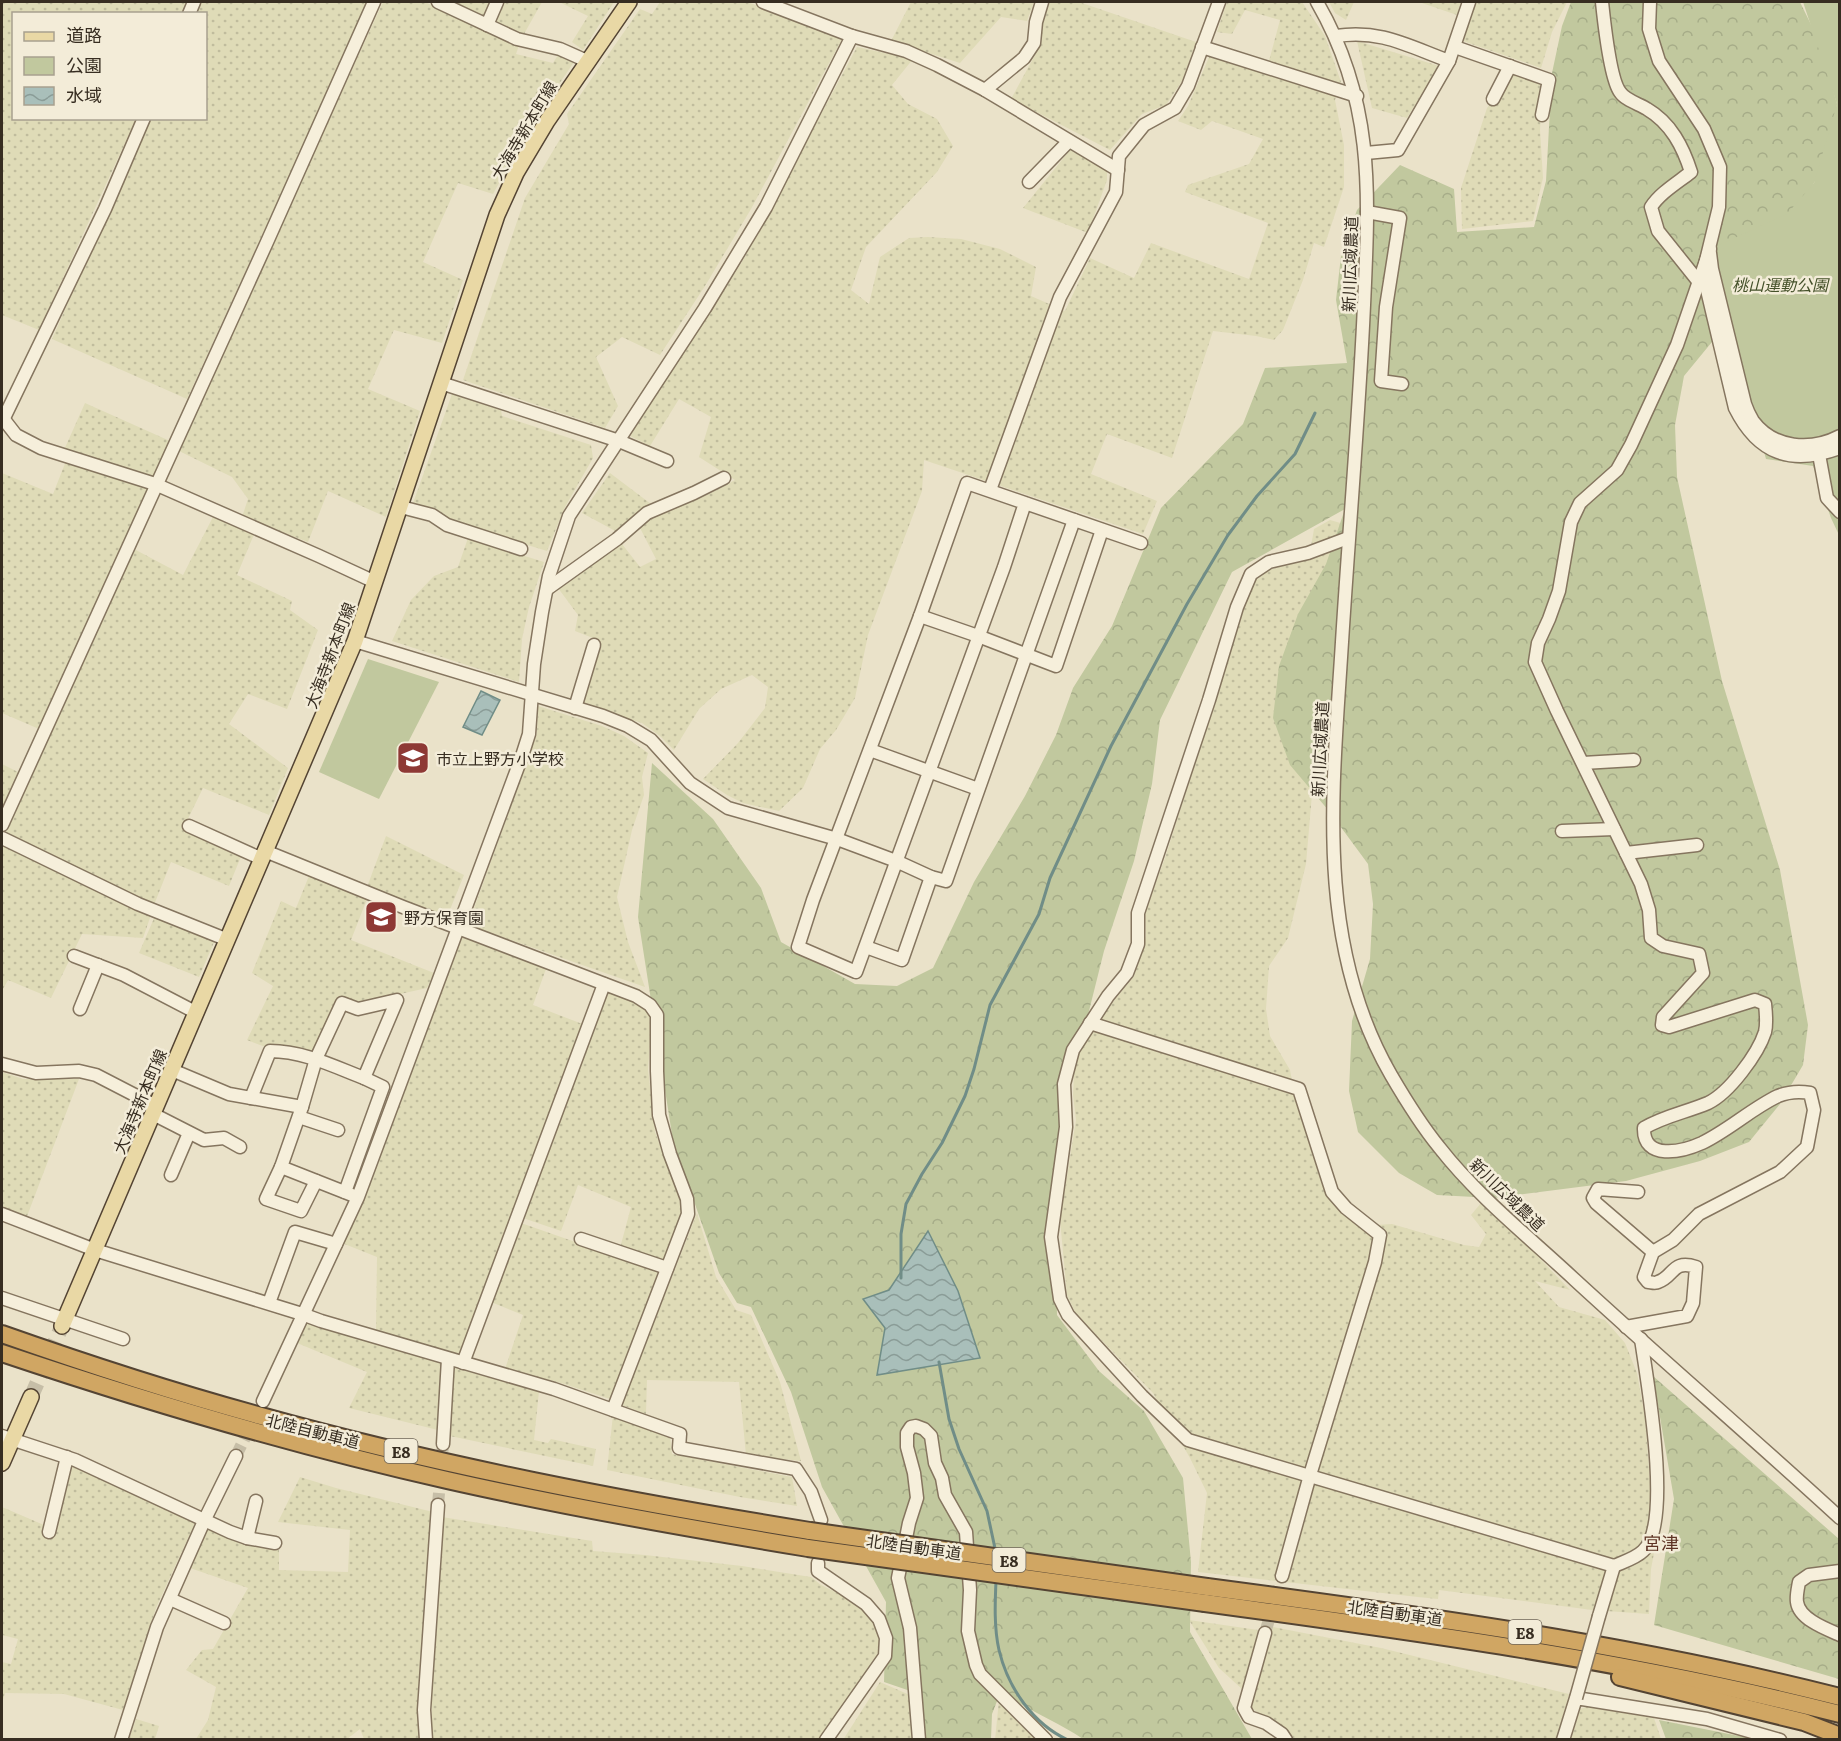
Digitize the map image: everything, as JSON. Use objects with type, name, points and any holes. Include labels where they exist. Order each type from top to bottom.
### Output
[{"type":"highway","name":"北陸自動車道","points":[[2,1334],[176,1392],[351,1439],[537,1482],[813,1533],[1206,1595],[1512,1629],[1675,1659],[1839,1697]]},
{"type":"highway","name":"北陸自動車道","points":[[2,1353],[169,1407],[345,1456],[535,1499],[720,1533],[813,1533]]},
{"type":"highway","name":"北陸自動車道","points":[[1206,1595],[1322,1619],[1585,1659],[1839,1714]]},
{"type":"highway","points":[[1322,1619],[1602,1672],[1804,1722],[1839,1736]]},
{"type":"main road","name":"大海寺新本町線","points":[[64,1323],[355,642],[497,215],[511,184],[547,121],[629,2]]},
{"type":"main road","points":[[2,1463],[7,1438],[31,1397]]},
{"type":"street","points":[[2,825],[263,253],[374,2]]},
{"type":"street","points":[[438,2],[516,39],[560,49],[587,61]]},
{"type":"street","points":[[487,25],[498,2]]},
{"type":"street","points":[[764,2],[852,36],[906,51],[985,90],[1118,170]]},
{"type":"street","points":[[985,90],[1024,58],[1029,51],[1034,43],[1036,22],[1042,2]]},
{"type":"street","points":[[990,490],[1060,297],[1116,192],[1119,156],[1144,125],[1175,108],[1188,86],[1219,2]]},
{"type":"street","name":"新川広域農道","points":[[1317,2],[1336,36],[1357,96],[1366,153],[1367,212],[1362,350],[1348,538],[1332,819],[1342,940],[1348,971],[1362,1015],[1390,1073],[1437,1146],[1479,1192],[1682,1379],[1839,1518]]},
{"type":"street","points":[[1366,153],[1398,150],[1449,61],[1469,2]]},
{"type":"street","points":[[1602,2],[1614,79],[1620,94],[1650,110],[1670,129],[1684,150],[1691,172],[1668,192],[1658,197],[1651,207],[1653,221],[1658,231],[1698,281]]},
{"type":"street","points":[[1626,1326],[1687,1316],[1693,1303],[1696,1267],[1688,1264],[1680,1266],[1658,1282],[1648,1282],[1644,1277],[1653,1252],[1673,1240],[1699,1214],[1780,1172],[1807,1147],[1814,1110],[1810,1093],[1798,1091],[1779,1096],[1702,1143],[1658,1151],[1648,1146],[1644,1138],[1644,1128],[1655,1121],[1707,1103],[1728,1089],[1758,1046],[1765,1031],[1765,1004],[1755,1000],[1669,1027],[1662,1025],[1663,1017],[1702,973],[1699,954],[1663,946],[1651,938],[1649,910],[1641,884],[1535,662],[1538,643],[1559,591],[1571,522],[1580,503],[1617,470],[1631,446],[1677,345],[1710,249],[1719,207],[1720,167],[1704,129],[1659,61],[1649,29],[1650,2]]},
{"type":"street","points":[[1336,36],[1356,33],[1380,35],[1449,61]]},
{"type":"street","points":[[263,1401],[358,1197],[529,734],[534,664],[547,589],[569,516],[705,308],[766,207],[852,36]]},
{"type":"street","points":[[1455,46],[1549,80],[1542,115]]},
{"type":"street","points":[[1202,47],[1357,96]]},
{"type":"street","points":[[1493,99],[1510,66]]},
{"type":"street","points":[[143,120],[105,209],[3,418],[16,435],[41,448],[156,484],[375,582]]},
{"type":"street","points":[[1029,182],[1069,141]]},
{"type":"street","points":[[1367,212],[1400,218],[1386,307],[1381,381],[1401,384]]},
{"type":"street","points":[[1710,249],[1712,269],[1744,404],[1753,421],[1766,434],[1782,444],[1818,450],[1839,448]]},
{"type":"street","points":[[441,383],[619,441],[667,461]]},
{"type":"street","points":[[1818,450],[1839,436]]},
{"type":"street","points":[[1818,450],[1827,498],[1839,512]]},
{"type":"street","points":[[547,589],[617,539],[647,513],[694,494],[724,478]]},
{"type":"street","points":[[1025,503],[856,972],[798,947],[967,483],[990,490],[1141,543]]},
{"type":"street","points":[[401,507],[432,515],[447,525],[521,549]]},
{"type":"street","points":[[355,642],[603,716],[628,726],[651,740],[690,783],[728,808],[837,840],[946,881],[1074,520]]},
{"type":"street","points":[[920,616],[1056,666],[1102,530]]},
{"type":"street","points":[[1348,538],[1308,553],[1269,562],[1251,574],[1237,607],[1209,700],[1138,913],[1138,944],[1127,973],[1073,1050],[1064,1084],[1066,1127],[1051,1237],[1060,1299],[1068,1315],[1142,1396],[1188,1440],[1614,1566],[1643,1551],[1654,1530],[1657,1483],[1651,1411],[1641,1340]]},
{"type":"street","points":[[575,708],[594,645]]},
{"type":"street","points":[[870,750],[978,789]]},
{"type":"street","points":[[1583,763],[1634,760]]},
{"type":"street","points":[[189,826],[636,996],[650,1005],[657,1015],[659,1115],[670,1154],[687,1199],[688,1214],[613,1410]]},
{"type":"street","points":[[1562,831],[1614,829]]},
{"type":"street","points":[[2,838],[138,904],[228,940]]},
{"type":"street","points":[[1626,853],[1697,845]]},
{"type":"street","points":[[866,947],[902,960],[931,877]]},
{"type":"street","points":[[74,956],[124,975],[196,1013]]},
{"type":"street","points":[[80,1009],[98,964]]},
{"type":"street","points":[[463,1363],[604,984]]},
{"type":"street","points":[[316,1181],[301,1211],[266,1199],[281,1167],[316,1059],[342,1003],[358,1009],[397,1000],[364,1078]]},
{"type":"street","points":[[1090,1023],[1299,1089],[1332,1192],[1346,1208],[1380,1235],[1375,1262],[1310,1475],[1282,1576]]},
{"type":"street","points":[[251,1098],[270,1051],[287,1051],[316,1059],[383,1087],[345,1192]]},
{"type":"street","points":[[2,1065],[36,1073],[79,1071],[96,1074],[189,1133],[204,1140],[224,1138],[240,1147]]},
{"type":"street","points":[[172,1070],[229,1094],[300,1112],[338,1131]]},
{"type":"street","points":[[171,1175],[189,1133]]},
{"type":"street","points":[[281,1167],[358,1197]]},
{"type":"street","points":[[1638,1192],[1598,1189],[1593,1198],[1653,1252]]},
{"type":"street","points":[[2,1214],[95,1250],[269,1303],[321,1322],[554,1389],[680,1434],[679,1448],[796,1469],[811,1492],[813,1533]]},
{"type":"street","points":[[269,1303],[295,1232],[336,1244]]},
{"type":"street","points":[[581,1239],[667,1268]]},
{"type":"street","points":[[2,1298],[64,1323],[123,1339]]},
{"type":"street","points":[[443,1444],[448,1359]]},
{"type":"street","points":[[919,1740],[910,1628],[898,1578],[909,1522],[917,1498],[914,1473],[907,1448],[907,1433],[910,1427],[916,1426],[924,1429],[931,1436],[935,1463],[942,1478],[945,1495],[966,1532],[970,1590],[968,1631],[976,1665],[980,1674],[1046,1740]]},
{"type":"street","points":[[7,1438],[67,1457],[204,1521],[247,1538],[275,1543]]},
{"type":"street","points":[[122,1740],[157,1627],[236,1456]]},
{"type":"street","points":[[50,1532],[67,1457]]},
{"type":"street","points":[[247,1538],[256,1501]]},
{"type":"street","points":[[426,1740],[424,1710],[438,1505]]},
{"type":"street","points":[[818,1563],[818,1571],[867,1605],[879,1618],[886,1638],[885,1656],[826,1740]]},
{"type":"street","points":[[1563,1740],[1614,1566]]},
{"type":"street","points":[[1839,1571],[1809,1575],[1799,1582],[1797,1602],[1800,1612],[1819,1626],[1839,1635]]},
{"type":"street","points":[[170,1599],[224,1623]]},
{"type":"street","points":[[1265,1633],[1244,1708],[1249,1717],[1266,1723],[1282,1734],[1286,1740]]},
{"type":"street","points":[[1576,1698],[1707,1719],[1780,1740]]},
{"type":"shaded area","points":[[2,2],[187,2],[182,12],[12,12],[12,120],[136,120],[39,330],[2,315]]},
{"type":"shaded area","points":[[200,2],[369,2],[187,399],[52,339],[150,120],[207,120],[207,12],[195,12]]},
{"type":"shaded area","points":[[383,2],[425,2],[519,45],[516,54],[553,63],[558,55],[574,62],[531,125],[493,194],[458,183],[423,262],[463,280],[442,343],[394,330],[368,389],[420,411],[386,517],[328,491],[308,542],[242,517],[248,499],[232,477],[177,450]]},
{"type":"shaded area","points":[[448,2],[493,2],[488,16],[482,17]]},
{"type":"shaded area","points":[[502,2],[542,2],[524,34],[498,24],[494,17]]},
{"type":"shaded area","points":[[559,2],[614,2],[583,50],[572,42],[588,16]]},
{"type":"shaded area","points":[[660,2],[748,2],[842,39],[751,209],[660,355],[622,337],[596,357],[618,406],[605,428],[463,380],[525,198],[569,124],[567,114],[640,9],[652,14]]},
{"type":"shaded area","points":[[911,2],[1034,2],[1027,21],[1001,17],[960,63],[891,41]]},
{"type":"shaded area","points":[[1049,2],[1079,2],[1196,42],[1182,81],[1166,105],[1142,114],[1110,150],[1011,99],[1035,55],[1040,27]]},
{"type":"shaded area","points":[[1227,2],[1302,2],[1325,36],[1341,82],[1335,100],[1344,145],[1344,187],[1324,247],[1314,243],[1303,280],[1283,330],[1274,340],[1213,331],[1172,458],[1107,434],[1091,474],[1157,501],[1143,534],[924,460],[922,491],[868,635],[855,698],[836,730],[820,749],[803,788],[779,811],[743,803],[703,779],[738,743],[765,708],[768,687],[752,675],[721,689],[699,709],[674,750],[642,723],[583,705],[598,640],[575,631],[578,615],[558,588],[622,544],[640,567],[656,559],[640,528],[653,517],[711,493],[735,480],[699,457],[711,417],[679,399],[650,446],[630,436],[742,262],[857,47],[913,59],[892,85],[908,104],[937,119],[953,146],[937,172],[866,247],[851,290],[869,304],[880,257],[909,238],[961,239],[1000,249],[1036,267],[1031,296],[1065,311],[1090,258],[1134,278],[1151,243],[1249,279],[1268,223],[1185,192],[1188,185],[1249,164],[1263,139],[1212,121],[1201,130],[1178,121],[1188,106],[1210,55],[1266,72],[1280,20],[1245,10],[1232,34],[1217,32]]},
{"type":"shaded area","points":[[1329,2],[1354,2],[1346,20],[1335,13]]},
{"type":"shaded area","points":[[1419,2],[1461,2],[1457,15]]},
{"type":"shaded area","points":[[1473,2],[1567,2],[1552,32],[1541,68],[1463,41]]},
{"type":"shaded area","points":[[1357,41],[1439,66],[1407,118],[1372,108]]},
{"type":"shaded area","points":[[1514,74],[1543,84],[1540,130],[1543,178],[1533,221],[1462,229],[1461,188],[1487,108]]},
{"type":"shaded area","points":[[1070,150],[1107,168],[1107,180],[1088,233],[1023,208]]},
{"type":"shaded area","points":[[452,394],[501,410],[502,416],[591,445],[593,458],[565,507],[547,551],[449,521],[412,506]]},
{"type":"shaded area","points":[[85,403],[170,441],[153,478],[64,450]]},
{"type":"shaded area","points":[[66,461],[149,487],[39,729],[2,713],[2,473],[53,494]]},
{"type":"shaded area","points":[[610,473],[651,504],[619,533],[582,513]]},
{"type":"shaded area","points":[[214,515],[255,532],[237,575],[292,601],[290,610],[318,630],[287,709],[248,694],[229,724],[288,768],[269,815],[203,788],[184,827],[242,854],[229,886],[171,862],[154,905],[3,835],[134,549],[183,575]]},
{"type":"shaded area","points":[[1330,520],[1344,524],[1316,747],[1306,864],[1288,938],[1269,966],[1266,1009],[1270,1036],[1290,1070],[1295,1097],[1326,1196],[1359,1226],[1392,1224],[1464,1245],[1479,1247],[1486,1234],[1471,1215],[1481,1203],[1521,1239],[1570,1290],[1535,1281],[1559,1307],[1605,1320],[1625,1343],[1637,1373],[1645,1417],[1655,1548],[1651,1569],[1649,1614],[1592,1610],[1439,1590],[1438,1599],[1198,1572],[1207,1493],[1153,1393],[1076,1314],[1067,1295],[1060,1220],[1076,1120],[1073,1095],[1075,1055],[1101,1017],[1134,976],[1146,936],[1145,911],[1165,858],[1244,608],[1255,581],[1269,570],[1309,558],[1314,529]]},
{"type":"shaded area","points":[[468,538],[544,562],[529,607],[522,639],[519,682],[392,641],[411,600],[434,576],[458,567]]},
{"type":"shaded area","points":[[538,706],[602,726],[624,736],[648,753],[642,777],[644,795],[632,830],[617,897],[628,942],[645,987],[468,925],[537,734]]},
{"type":"shaded area","points":[[2,764],[18,772],[2,810]]},
{"type":"shaded area","points":[[386,836],[464,875],[447,917],[367,887]]},
{"type":"shaded area","points":[[2,844],[134,909],[151,915],[143,938],[82,934],[51,998],[8,980],[2,991]]},
{"type":"shaded area","points":[[309,876],[367,899],[351,940],[434,973],[427,988],[360,1003],[341,999],[314,1052],[291,1047],[268,1048],[247,1040],[273,986],[252,973],[281,901],[296,908]]},
{"type":"shaded area","points":[[155,916],[215,940],[199,977],[139,953]]},
{"type":"shaded area","points":[[461,937],[546,969],[533,1005],[585,1025],[461,1355],[376,1330],[377,1257],[342,1243],[361,1203]]},
{"type":"shaded area","points":[[606,991],[642,1004],[651,1015],[648,1069],[655,1132],[683,1208],[662,1263],[620,1248],[631,1207],[578,1185],[561,1231],[523,1218]]},
{"type":"shaded area","points":[[2,1072],[23,1079],[79,1079],[26,1219],[2,1210]]},
{"type":"shaded area","points":[[697,1213],[716,1277],[736,1310],[751,1315],[780,1382],[801,1461],[746,1455],[739,1382],[647,1380],[646,1414],[622,1405]]},
{"type":"shaded area","points":[[521,1223],[661,1272],[610,1399],[561,1383],[505,1369],[523,1315],[491,1302]]},
{"type":"shaded area","points":[[305,1322],[441,1361],[438,1430],[349,1408],[367,1372],[297,1343]]},
{"type":"shaded area","points":[[454,1368],[539,1391],[534,1440],[548,1443],[551,1439],[596,1449],[593,1466],[450,1436]]},
{"type":"shaded area","points":[[613,1415],[670,1437],[672,1454],[792,1477],[797,1506],[607,1470]]},
{"type":"shaded area","points":[[69,1465],[195,1523],[156,1608],[123,1710],[64,1694],[5,1693],[2,1704],[2,1662],[11,1664],[18,1639],[2,1635],[2,1507],[44,1525],[43,1533]]},
{"type":"shaded area","points":[[300,1477],[433,1512],[420,1739],[364,1739],[360,1729],[347,1739],[196,1739],[208,1720],[216,1687],[186,1670],[202,1650],[213,1649],[248,1588],[190,1568],[206,1528],[242,1544],[279,1550],[279,1570],[348,1572],[350,1530],[278,1522]]},
{"type":"shaded area","points":[[442,1517],[592,1541],[593,1551],[742,1566],[811,1577],[821,1585],[852,1600],[872,1618],[880,1637],[878,1653],[820,1739],[432,1740],[432,1695]]},
{"type":"shaded area","points":[[1189,1620],[1258,1630],[1243,1690],[1219,1668]]},
{"type":"shaded area","points":[[1273,1627],[1381,1648],[1569,1694],[1556,1740],[1294,1739],[1286,1728],[1258,1713],[1250,1706]]},
{"type":"shaded area","points":[[880,1682],[912,1696],[916,1739],[843,1740]]},
{"type":"shaded area","points":[[999,1700],[1037,1740],[995,1740]]},
{"type":"shaded area","points":[[1589,1706],[1654,1718],[1661,1739],[1571,1739],[1580,1709]]},
{"type":"shaded area","points":[[136,1719],[159,1726],[155,1739],[129,1739]]},
{"type":"green space","points":[[1571,2],[1800,2],[1819,41],[1837,104],[1830,153],[1730,320],[1684,376],[1675,425],[1677,477],[1722,681],[1780,870],[1808,1025],[1803,1065],[1780,1104],[1749,1142],[1700,1161],[1626,1181],[1493,1198],[1437,1195],[1399,1173],[1358,1132],[1349,1091],[1352,1021],[1370,959],[1373,904],[1368,864],[1329,811],[1290,765],[1273,718],[1279,666],[1298,614],[1326,564],[1345,509],[1232,572],[1160,720],[1152,784],[1134,861],[1104,951],[1070,1087],[1055,1198],[1057,1315],[1099,1371],[1144,1411],[1183,1478],[1191,1562],[1190,1632],[1252,1739],[1083,1739],[1001,1691],[992,1714],[991,1739],[924,1739],[919,1694],[884,1682],[886,1602],[822,1487],[791,1392],[751,1307],[737,1303],[719,1273],[673,1141],[638,917],[652,763],[713,819],[761,888],[781,942],[855,984],[897,986],[933,968],[974,882],[1025,796],[1056,735],[1073,688],[1112,626],[1161,508],[1243,424],[1265,368],[1347,363],[1336,300],[1341,256],[1357,210],[1400,165],[1454,189],[1457,232],[1534,227],[1546,181],[1552,73],[1562,26]]},
{"type":"green space","name":"桃山運動公園","points":[[1803,2],[1839,2],[1839,535],[1813,466],[1766,459],[1710,249],[1787,214],[1814,183],[1837,104]]},
{"type":"green space","points":[[368,659],[439,682],[379,799],[319,772]]},
{"type":"green space","points":[[1653,1376],[1839,1539],[1839,1679],[1654,1625],[1674,1499]]},
{"type":"green space","points":[[1659,1720],[1754,1739],[1666,1739]]},
{"type":"water","points":[[481,691],[500,700],[482,735],[463,727]]},
{"type":"water","points":[[928,1231],[958,1291],[980,1358],[877,1375],[885,1328],[863,1299],[889,1290]]},
{"type":"waterway","points":[[901,1278],[901,1234],[906,1204],[942,1143],[965,1096],[990,1005],[1039,914],[1050,878],[1111,746],[1187,604],[1228,535],[1257,496],[1295,454],[1315,413]]},
{"type":"waterway","points":[[939,1362],[949,1419],[959,1449],[987,1511],[996,1553]]},
{"type":"waterway","points":[[996,1581],[997,1642],[1009,1678],[1033,1715],[1055,1733],[1068,1740]]},
{"type":"tunnel","points":[[31,1397],[62,1326]]},
{"type":"tunnel","points":[[236,1456],[252,1423]]},
{"type":"tunnel","points":[[438,1505],[443,1444]]},
{"type":"tunnel","points":[[1265,1633],[1282,1576]]},
{"type":"place","name":"市立上野方小学校","points":[[413,758]]},
{"type":"place","name":"野方保育園","points":[[381,917]]},
{"type":"district","name":"宮津","points":[[1661,1542]]}]
